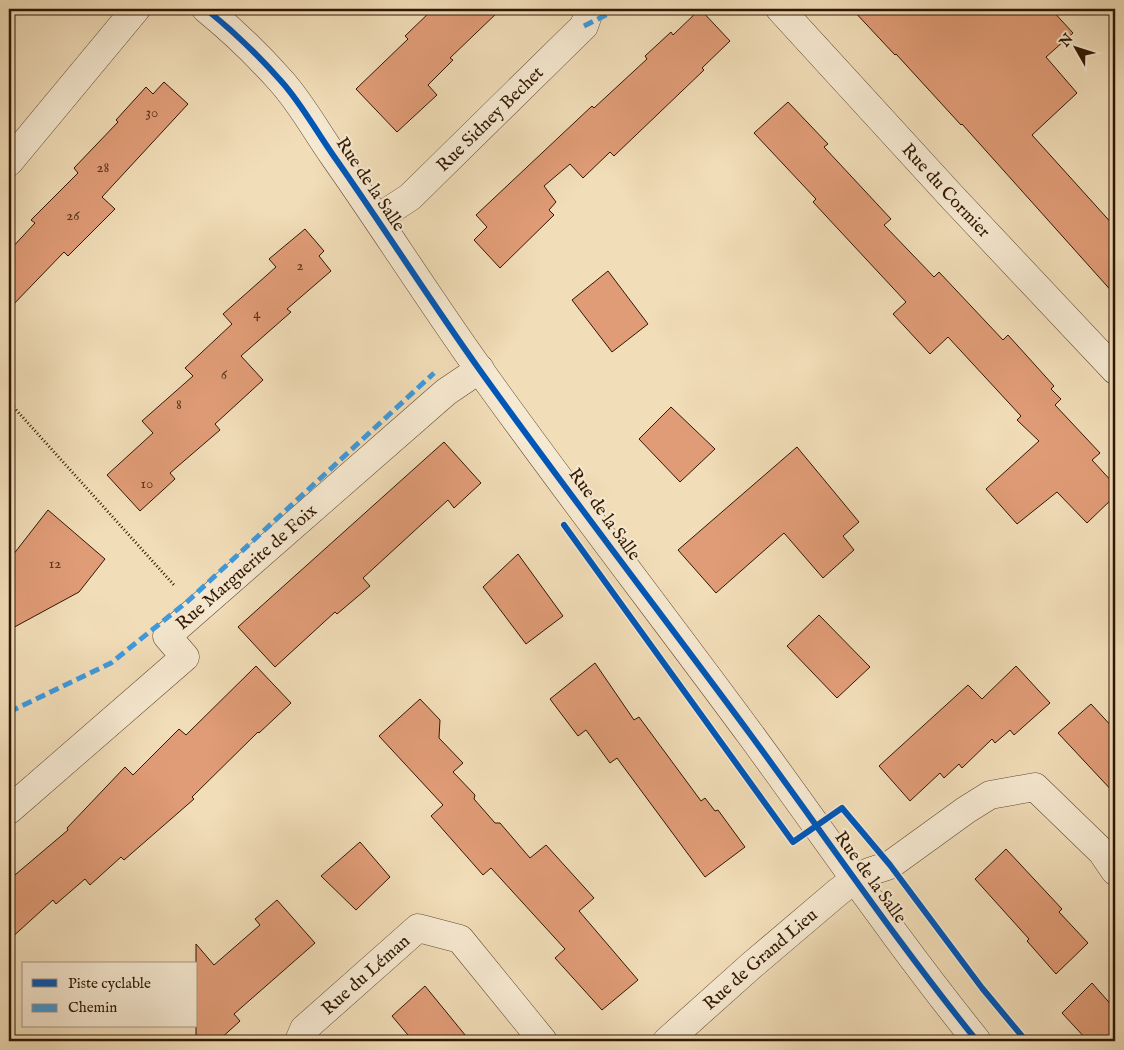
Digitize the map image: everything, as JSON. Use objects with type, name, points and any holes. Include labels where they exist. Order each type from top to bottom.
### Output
[{"type":"street","points":[[9,162],[136,9]]},
{"type":"street","name":"Rue de la Salle","points":[[206,9],[231,30],[283,83],[378,218],[400,254],[480,369],[590,523],[683,643],[854,880],[977,1041]]},
{"type":"street","name":"Rue Sidney Bechet","points":[[378,218],[410,197],[584,26],[590,9]]},
{"type":"street","name":"Rue du Cormier","points":[[780,9],[953,198],[1115,370]]},
{"type":"street","name":"Rue Marguerite de Foix","points":[[9,810],[185,657],[167,636],[446,392],[480,369]]},
{"type":"street","name":"Rue de Grand Lieu","points":[[667,1041],[838,892],[869,872],[890,865],[990,795],[1035,787],[1102,852],[1115,871]]},
{"type":"street","name":"Rue du Léman","points":[[299,1041],[304,1029],[418,928],[460,939],[543,1041]]},
{"type":"path","points":[[9,402],[175,586]]},
{"type":"building","points":[[433,9],[501,9],[450,58],[453,60],[428,85],[437,95],[397,132],[356,89],[408,39],[405,36]]},
{"type":"building","points":[[700,9],[730,41],[702,68],[704,70],[614,156],[610,152],[583,178],[570,164],[544,186],[556,202],[549,210],[554,215],[500,268],[474,240],[487,227],[476,215],[592,106],[594,108],[647,59],[645,56],[671,32],[673,35]]},
{"type":"building","points":[[852,9],[1051,9],[1073,33],[1046,57],[1077,93],[1032,135],[1115,227],[1115,295],[962,124]]},
{"type":"building","points":[[164,82],[188,104],[102,197],[115,209],[68,256],[64,252],[9,309],[9,251],[35,223],[31,220],[78,173],[74,168],[118,122],[116,120],[146,87],[153,94]]},
{"type":"building","points":[[788,102],[828,144],[824,147],[891,219],[884,225],[934,277],[939,272],[1003,340],[1008,335],[1054,386],[1051,389],[1061,399],[1055,405],[1100,453],[1092,460],[1115,485],[1115,496],[1087,523],[1057,492],[1017,524],[986,489],[1039,441],[1017,420],[1021,416],[948,337],[930,354],[893,314],[906,302],[813,202],[816,199],[754,133]]},
{"type":"building","points":[[305,229],[324,251],[319,256],[331,271],[287,309],[291,312],[241,356],[263,380],[215,424],[220,430],[170,473],[175,479],[140,511],[107,475],[153,433],[142,421],[193,376],[185,368],[232,324],[223,314],[276,267],[269,259]]},
{"type":"building","points":[[608,271],[648,324],[612,352],[572,300]]},
{"type":"building","points":[[671,407],[715,449],[680,482],[639,439]]},
{"type":"building","points":[[444,442],[481,483],[454,508],[448,500],[363,578],[370,586],[337,614],[335,612],[275,667],[238,627]]},
{"type":"building","points":[[797,447],[859,522],[843,536],[854,550],[823,578],[784,533],[716,593],[678,550]]},
{"type":"building","points":[[48,510],[105,559],[79,592],[9,630],[9,560]]},
{"type":"building","points":[[518,554],[563,616],[526,644],[483,587]]},
{"type":"building","points":[[819,615],[870,667],[837,698],[787,646]]},
{"type":"building","points":[[595,663],[634,720],[639,717],[701,801],[705,798],[715,811],[718,810],[745,847],[705,877],[617,758],[610,763],[586,730],[578,736],[550,699]]},
{"type":"building","points":[[256,666],[291,703],[258,732],[192,797],[194,799],[124,860],[121,857],[90,885],[85,879],[56,904],[53,900],[9,940],[9,880],[68,830],[67,828],[125,767],[133,775],[179,729],[186,735]]},
{"type":"building","points":[[1016,666],[1050,703],[1014,735],[1010,730],[995,743],[992,739],[962,768],[959,764],[944,778],[940,773],[910,801],[879,766],[968,685],[982,699]]},
{"type":"building","points":[[420,699],[440,720],[439,738],[463,763],[453,772],[475,795],[474,799],[495,823],[500,823],[530,858],[546,845],[594,898],[579,911],[638,980],[602,1010],[555,958],[565,949],[491,868],[483,875],[431,816],[443,805],[379,736]]},
{"type":"building","points":[[1091,704],[1115,730],[1115,794],[1058,733]]},
{"type":"building","points":[[360,842],[390,877],[356,910],[321,876]]},
{"type":"building","points":[[1006,849],[1062,909],[1059,912],[1088,943],[1056,974],[1027,941],[1029,939],[975,879]]},
{"type":"building","points":[[277,900],[315,943],[234,1014],[240,1021],[218,1041],[196,1041],[196,1028],[198,1028],[198,962],[196,962],[196,944],[214,965],[260,925],[255,919]]},
{"type":"building","points":[[1092,983],[1115,1009],[1115,1041],[1088,1041],[1062,1013]]},
{"type":"building","points":[[425,986],[470,1041],[413,1041],[392,1016]]},
{"type":"marked path","points":[[584,26],[618,9]]},
{"type":"marked path","points":[[9,712],[111,663],[188,601],[434,373]]},
{"type":"cycle path","points":[[206,9],[254,53],[295,98],[442,316],[512,415],[750,734],[947,1004],[977,1041]]},
{"type":"cycle path","points":[[564,525],[793,842],[842,808],[890,865],[982,988],[1026,1041]]}]
